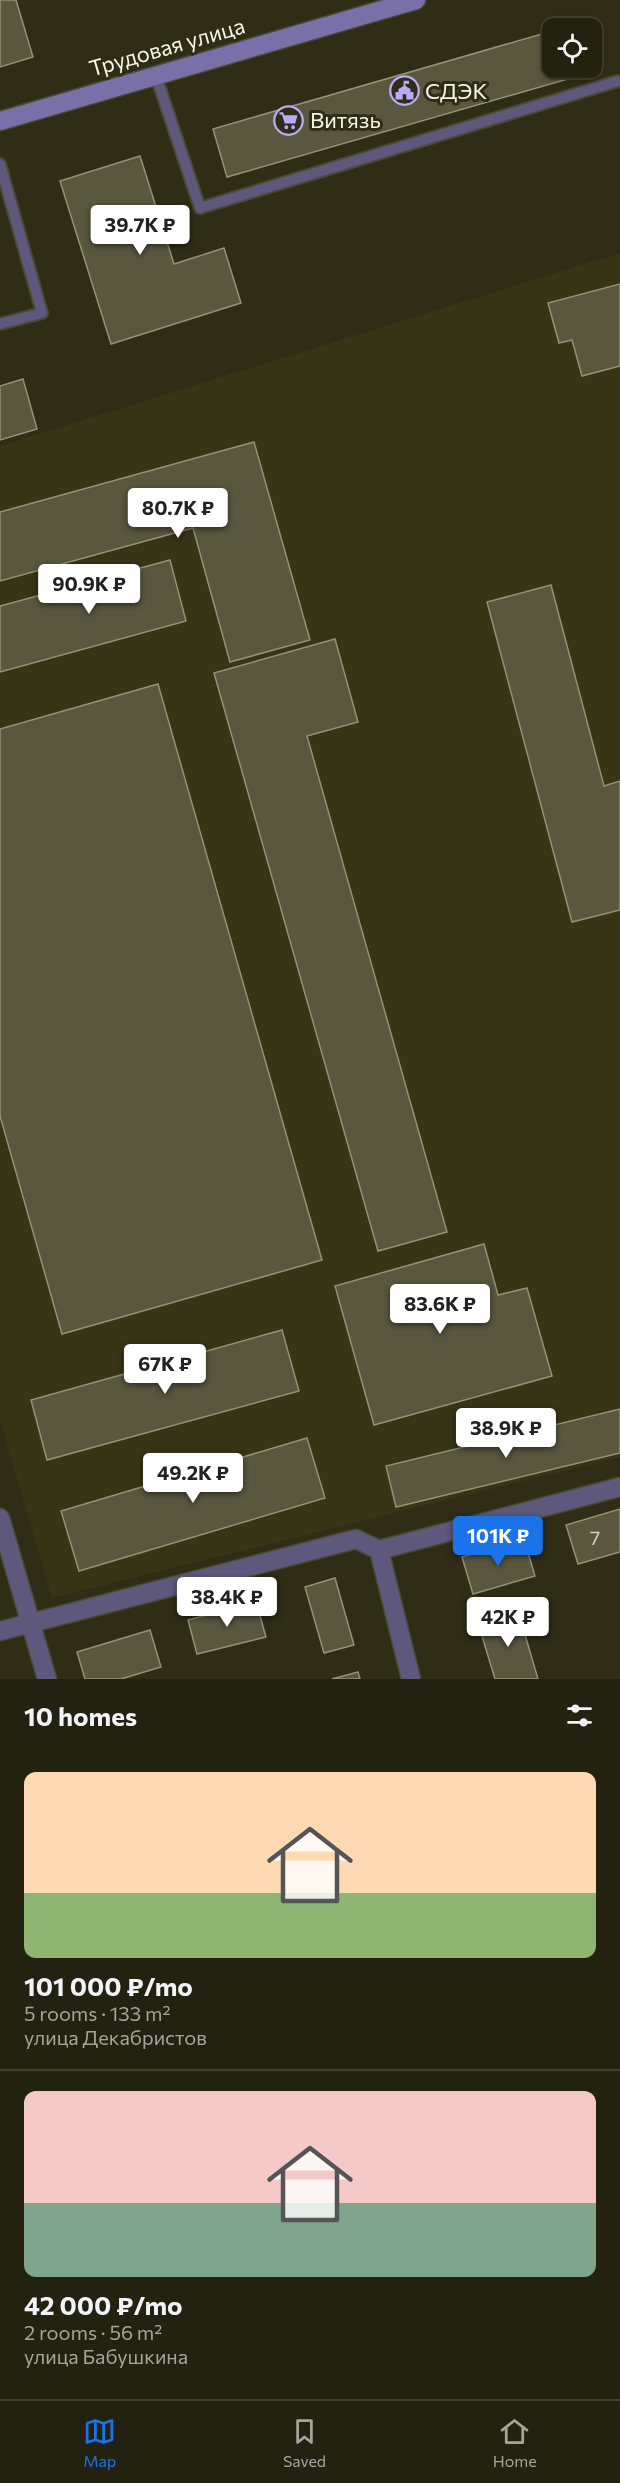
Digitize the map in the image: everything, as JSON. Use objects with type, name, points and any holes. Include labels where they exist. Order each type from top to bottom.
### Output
[{"type":"street","name":"Трудовая улица","points":[[0,121],[156,76],[380,5],[416,0]]},
{"type":"street","points":[[0,1631],[356,1539],[379,1550],[620,1487]]},
{"type":"street","points":[[0,1518],[47,1679]]},
{"type":"street","points":[[379,1550],[411,1679]]},
{"type":"lane","points":[[156,76],[200,208],[618,81]]},
{"type":"lane","points":[[0,164],[42,313],[0,324]]},
{"type":"shaded area","points":[[620,253],[620,1457],[52,1598],[0,1420],[0,446]]},
{"type":"building","points":[[0,0],[16,0],[33,57],[0,67]]},
{"type":"building","points":[[542,34],[542,78],[571,78],[227,177],[213,129]]},
{"type":"building","points":[[140,156],[174,264],[224,248],[241,303],[111,344],[60,181]]},
{"type":"building","points":[[620,284],[620,366],[582,376],[572,340],[559,343],[548,303]]},
{"type":"building","points":[[23,379],[37,429],[0,440],[0,386]]},
{"type":"building","points":[[254,442],[310,640],[230,662],[193,528],[0,581],[0,512]]},
{"type":"building","points":[[170,560],[186,621],[0,672],[0,606]]},
{"type":"building","points":[[551,585],[604,786],[620,781],[620,910],[572,922],[487,602]]},
{"type":"building","points":[[335,639],[358,722],[307,736],[447,1232],[378,1251],[214,673]]},
{"type":"building","points":[[158,684],[322,1260],[62,1334],[0,1116],[0,729]]},
{"type":"building","points":[[484,1244],[498,1295],[527,1288],[552,1376],[374,1425],[335,1286]]},
{"type":"building","points":[[282,1330],[299,1391],[47,1460],[31,1400]]},
{"type":"building","points":[[620,1409],[620,1453],[396,1507],[386,1466]]},
{"type":"building","points":[[307,1438],[325,1498],[79,1571],[61,1511]]},
{"type":"building","points":[[620,1509],[620,1552],[578,1564],[566,1525]]},
{"type":"building","points":[[524,1539],[535,1576],[473,1594],[462,1557]]},
{"type":"building","points":[[335,1578],[354,1645],[324,1653],[305,1587]]},
{"type":"building","points":[[256,1602],[266,1637],[197,1654],[188,1620]]},
{"type":"building","points":[[518,1611],[538,1679],[495,1679],[478,1623]]},
{"type":"building","points":[[150,1630],[161,1667],[121,1679],[85,1679],[77,1652]]},
{"type":"building","points":[[358,1672],[360,1679],[332,1679]]},
{"type":"place","name":"СДЭК","points":[[404,91]]},
{"type":"place","name":"Витязь","points":[[289,120]]}]
